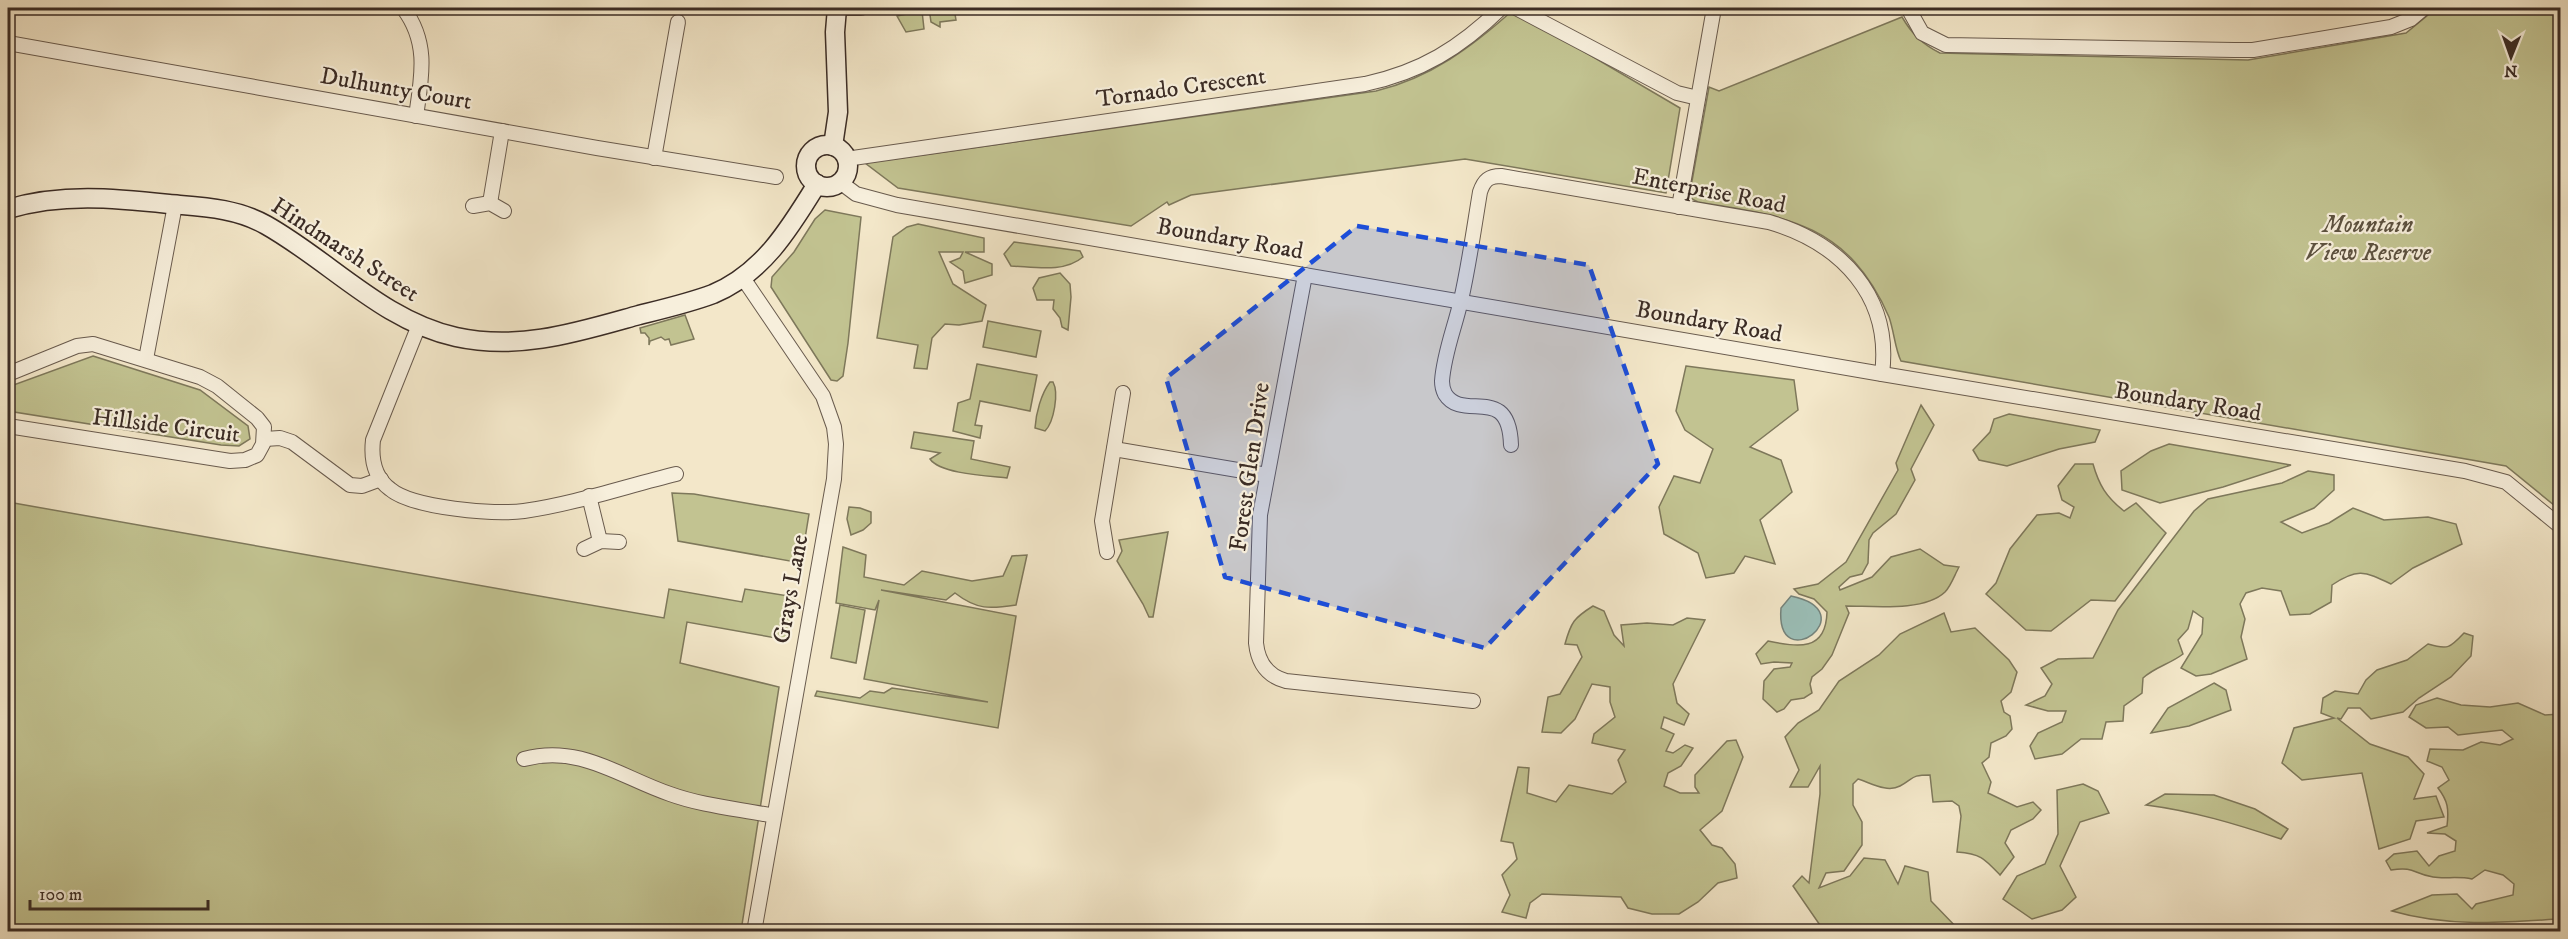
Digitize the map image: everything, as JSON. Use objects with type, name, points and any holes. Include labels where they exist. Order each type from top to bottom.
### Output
[{"type":"street","points":[[403,8],[414,23],[423,53],[416,116]]},
{"type":"street","points":[[837,8],[835,36],[840,152],[847,172],[840,182],[832,186],[816,184],[811,180],[806,168],[809,154],[820,146],[840,152]]},
{"type":"street","points":[[842,8],[861,8]]},
{"type":"street","name":"Tornado Crescent","points":[[840,152],[1384,80],[1424,66],[1465,40],[1501,8]]},
{"type":"street","points":[[1516,8],[1677,93],[1698,98]]},
{"type":"street","points":[[1679,207],[1714,8]]},
{"type":"street","points":[[1908,8],[1922,33],[1946,45],[2253,50],[2391,27],[2410,20],[2424,8]]},
{"type":"street","points":[[654,158],[678,22]]},
{"type":"street","name":"Dulhunty Court","points":[[8,43],[654,158],[693,162],[720,169],[776,177]]},
{"type":"street","points":[[490,203],[502,131]]},
{"type":"street","name":"Enterprise Road","points":[[1460,302],[1480,192],[1483,183],[1491,176],[1501,176],[1769,222],[1801,233],[1829,250],[1858,281],[1876,311],[1885,347],[1882,374]]},
{"type":"street","name":"Boundary Road","points":[[840,182],[856,194],[881,202],[1882,374],[2465,471],[2506,482],[2560,526]]},
{"type":"street","name":"Hindmarsh Street","points":[[8,209],[44,201],[81,197],[223,209],[258,221],[389,309],[419,325],[442,333],[497,343],[534,341],[566,335],[713,293],[743,278],[774,248],[816,184]]},
{"type":"street","points":[[473,206],[490,203],[504,211]]},
{"type":"street","points":[[146,359],[175,205]]},
{"type":"street","name":"Forest Glen Drive","points":[[1305,275],[1259,523],[1256,643],[1261,662],[1268,672],[1278,679],[1292,682],[1473,701]]},
{"type":"street","name":"Grays Lane","points":[[743,278],[823,396],[836,444],[834,479],[754,932]]},
{"type":"street","points":[[1460,302],[1442,380],[1444,391],[1455,402],[1502,413],[1510,426],[1511,445]]},
{"type":"street","points":[[419,325],[373,440],[371,455],[381,479],[395,493],[412,500],[488,512],[535,509],[676,474]]},
{"type":"street","name":"Hillside Circuit","points":[[8,374],[86,344],[100,344],[201,377],[217,386],[261,422],[265,439],[261,450],[253,458],[223,460],[8,426]]},
{"type":"street","points":[[1107,552],[1102,521],[1123,393]]},
{"type":"street","points":[[265,439],[280,438],[292,442],[350,485],[362,486],[381,479]]},
{"type":"street","points":[[1114,449],[1267,476]]},
{"type":"street","points":[[589,496],[600,541]]},
{"type":"street","points":[[584,549],[600,541],[619,542]]},
{"type":"street","points":[[524,759],[546,754],[583,759],[618,771],[670,795],[774,816]]},
{"type":"highlighted area","points":[[1357,226],[1589,265],[1658,464],[1485,648],[1225,577],[1166,378]]},
{"type":"green space","points":[[929,8],[954,8],[956,20],[940,22],[940,27],[931,22]]},
{"type":"green space","name":"Mountain View Reserve","points":[[2432,8],[2560,8],[2560,510],[2506,466],[1901,361],[1889,317],[1873,286],[1855,262],[1835,244],[1812,230],[1787,220],[1698,202],[1692,199],[1690,192],[1709,87],[1719,91],[1902,17],[1918,38],[1940,53],[2248,60],[2406,33],[2428,15]]},
{"type":"green space","points":[[1513,10],[1680,108],[1666,193],[1465,159],[1191,195],[1169,205],[1167,202],[1131,226],[898,188],[865,163],[1376,91],[1414,78],[1449,60]]},
{"type":"green space","points":[[922,11],[924,29],[906,32],[897,16]]},
{"type":"green space","points":[[825,210],[861,217],[848,343],[843,376],[837,381],[831,380],[771,287],[772,277],[794,252],[815,219]]},
{"type":"green space","points":[[918,224],[984,238],[984,252],[965,252],[992,264],[992,275],[965,283],[963,271],[950,262],[960,258],[963,252],[939,252],[953,284],[986,305],[982,321],[959,325],[945,324],[932,338],[927,369],[914,368],[918,345],[877,338],[893,237],[907,227]]},
{"type":"green space","points":[[1014,242],[1080,251],[1083,257],[1058,267],[1011,266],[1004,254]]},
{"type":"green space","points":[[1060,273],[1070,284],[1068,330],[1062,327],[1060,318],[1053,309],[1054,300],[1037,300],[1033,288],[1039,278]]},
{"type":"green space","points":[[685,315],[694,339],[671,345],[669,339],[665,340],[661,337],[650,341],[649,345],[649,338],[645,333],[641,333],[640,328]]},
{"type":"green space","points":[[988,321],[1041,331],[1036,357],[983,347]]},
{"type":"green space","points":[[93,356],[200,390],[248,426],[250,439],[239,446],[221,445],[8,411],[8,387]]},
{"type":"green space","points":[[977,364],[1037,375],[1030,411],[980,401],[975,425],[982,426],[980,438],[953,431],[958,403],[970,399]]},
{"type":"green space","points":[[1686,366],[1794,380],[1798,410],[1750,447],[1781,460],[1792,492],[1760,520],[1775,564],[1745,556],[1734,573],[1706,578],[1698,553],[1664,534],[1659,507],[1674,476],[1700,483],[1713,449],[1685,430],[1676,411]]},
{"type":"green space","points":[[1050,382],[1053,382],[1056,393],[1051,421],[1045,431],[1035,428],[1038,410]]},
{"type":"green space","points":[[1921,405],[1934,425],[1911,469],[1915,480],[1896,514],[1873,533],[1869,540],[1868,563],[1862,574],[1850,577],[1839,587],[1840,590],[1872,577],[1891,557],[1920,549],[1944,565],[1959,567],[1945,592],[1924,603],[1884,607],[1846,606],[1849,613],[1832,655],[1822,669],[1812,677],[1810,684],[1812,693],[1804,698],[1791,700],[1784,709],[1777,712],[1763,699],[1764,681],[1774,669],[1790,667],[1792,663],[1761,664],[1756,654],[1768,641],[1790,645],[1808,644],[1822,634],[1827,612],[1814,599],[1799,594],[1794,589],[1818,584],[1846,562],[1898,470],[1896,463]]},
{"type":"green space","points":[[2009,414],[2100,430],[2095,442],[2059,449],[2007,466],[1979,460],[1973,450],[1990,432],[1994,419]]},
{"type":"green space","points":[[914,432],[974,441],[971,459],[1010,467],[1007,478],[954,471],[935,464],[930,459],[940,453],[911,448]]},
{"type":"green space","points":[[2169,444],[2291,465],[2223,487],[2160,503],[2122,490],[2121,471],[2151,451]]},
{"type":"green space","points":[[2075,464],[2093,464],[2104,490],[2112,501],[2124,511],[2136,503],[2166,533],[2115,601],[2091,600],[2051,631],[2026,630],[1986,594],[1996,583],[2010,549],[2037,515],[2059,513],[2070,518],[2074,507],[2062,500],[2058,486]]},
{"type":"green space","points":[[2308,471],[2334,475],[2334,490],[2314,508],[2281,522],[2302,533],[2329,523],[2353,508],[2384,520],[2428,517],[2456,524],[2462,544],[2413,568],[2391,584],[2367,574],[2348,576],[2332,585],[2331,602],[2310,614],[2290,615],[2281,591],[2262,588],[2246,593],[2240,604],[2245,619],[2241,637],[2247,659],[2211,674],[2196,676],[2181,668],[2202,634],[2203,618],[2193,611],[2188,629],[2178,640],[2183,654],[2143,678],[2142,693],[2124,706],[2123,721],[2106,722],[2102,739],[2081,739],[2062,754],[2035,759],[2030,746],[2038,733],[2062,722],[2066,711],[2048,711],[2026,705],[2045,696],[2052,684],[2041,668],[2058,659],[2093,658],[2118,610],[2194,511],[2208,499],[2282,483]]},
{"type":"green space","points":[[672,493],[694,494],[809,514],[801,563],[678,541]]},
{"type":"green space","points":[[8,502],[664,618],[669,589],[742,602],[745,589],[795,597],[787,640],[687,622],[680,663],[779,687],[741,931],[8,931]]},
{"type":"green space","points":[[849,507],[871,512],[871,523],[863,530],[851,535],[847,519]]},
{"type":"green space","points":[[1168,532],[1153,617],[1149,617],[1117,561],[1122,551],[1119,540]]},
{"type":"green space","points":[[843,547],[866,555],[864,577],[904,585],[922,571],[972,581],[1003,576],[1012,556],[1027,555],[1016,605],[984,607],[970,603],[955,593],[946,600],[881,590],[1016,616],[998,728],[815,696],[817,691],[860,698],[870,691],[884,693],[892,688],[988,702],[864,679],[879,600],[875,610],[836,603]]},
{"type":"green space","points":[[840,605],[865,610],[856,663],[831,658]]},
{"type":"green space","points":[[1593,606],[1604,611],[1614,635],[1624,646],[1621,625],[1647,623],[1673,625],[1687,618],[1705,620],[1673,684],[1677,703],[1689,714],[1684,725],[1664,717],[1661,728],[1674,734],[1666,751],[1673,753],[1685,745],[1693,748],[1681,766],[1668,773],[1664,786],[1680,793],[1699,793],[1695,787],[1695,775],[1727,741],[1736,740],[1743,757],[1722,811],[1700,830],[1712,845],[1722,848],[1735,864],[1737,878],[1718,883],[1698,902],[1679,914],[1652,914],[1628,908],[1621,897],[1542,894],[1530,903],[1526,918],[1502,912],[1510,895],[1502,875],[1517,859],[1513,843],[1501,841],[1518,767],[1529,768],[1527,793],[1556,802],[1569,785],[1612,794],[1626,782],[1618,760],[1625,750],[1592,743],[1594,734],[1615,717],[1610,702],[1610,687],[1592,684],[1575,719],[1561,733],[1542,732],[1548,697],[1560,694],[1582,657],[1577,645],[1565,644],[1569,630],[1577,617]]},
{"type":"green space","points":[[1944,613],[1951,632],[1975,628],[2009,660],[2017,672],[2011,692],[2001,701],[2004,712],[2010,716],[2012,729],[2006,736],[1991,743],[1989,757],[1982,763],[1991,782],[1988,793],[2017,807],[2033,802],[2041,810],[2033,819],[2011,830],[2005,843],[2014,857],[2000,875],[1981,858],[1957,852],[1961,816],[1959,806],[1952,801],[1933,802],[1930,775],[1916,776],[1895,788],[1879,787],[1858,779],[1853,784],[1853,805],[1862,822],[1862,845],[1844,871],[1826,873],[1819,888],[1850,876],[1864,858],[1885,860],[1898,884],[1905,866],[1928,872],[1931,901],[1960,931],[1824,931],[1793,886],[1802,876],[1809,883],[1820,794],[1820,766],[1808,787],[1790,787],[1799,770],[1785,737],[1798,723],[1819,710],[1839,681],[1879,655],[1900,634]]},
{"type":"green space","points":[[2464,633],[2473,636],[2471,656],[2451,677],[2419,698],[2403,712],[2371,719],[2360,708],[2348,708],[2341,719],[2337,718],[2370,744],[2408,757],[2424,774],[2414,799],[2436,796],[2444,817],[2416,821],[2410,839],[2379,849],[2362,773],[2302,780],[2282,763],[2294,728],[2334,718],[2321,713],[2323,698],[2335,691],[2358,694],[2366,680],[2377,670],[2407,660],[2428,644],[2448,646]]},
{"type":"green space","points":[[2214,683],[2226,690],[2231,710],[2189,726],[2151,733],[2168,708]]},
{"type":"green space","points":[[2437,698],[2461,705],[2490,707],[2518,703],[2545,715],[2560,714],[2558,919],[2454,922],[2392,911],[2432,895],[2457,894],[2472,909],[2476,904],[2513,895],[2514,884],[2503,875],[2485,870],[2472,879],[2438,878],[2410,870],[2391,870],[2386,861],[2394,854],[2417,851],[2429,866],[2439,856],[2455,851],[2456,841],[2445,834],[2427,833],[2447,826],[2448,815],[2446,801],[2438,788],[2449,780],[2442,767],[2427,761],[2430,749],[2463,750],[2481,742],[2500,745],[2513,739],[2502,730],[2458,735],[2448,727],[2426,728],[2409,717],[2416,705]]},
{"type":"green space","points":[[2083,784],[2098,791],[2109,813],[2080,822],[2060,866],[2076,897],[2062,910],[2032,919],[2003,899],[2017,876],[2045,864],[2058,834],[2057,790]]},
{"type":"green space","points":[[2165,794],[2214,795],[2255,809],[2288,829],[2281,839],[2214,819],[2146,805]]},
{"type":"water","points":[[1791,596],[1812,604],[1821,615],[1820,626],[1812,635],[1802,640],[1791,638],[1783,629],[1781,608]]}]
